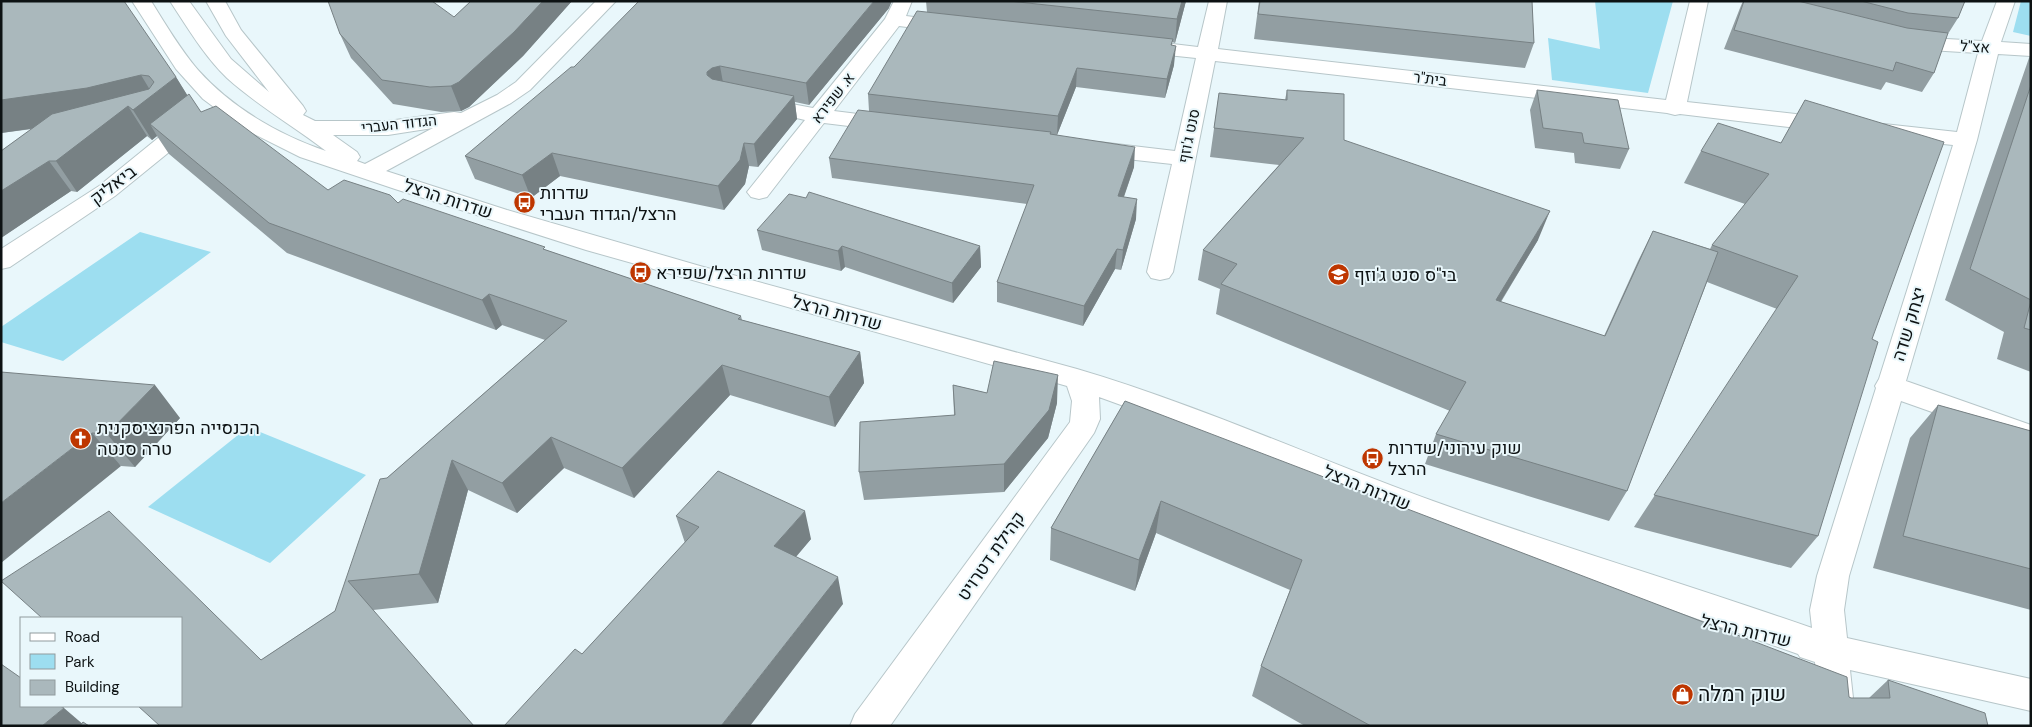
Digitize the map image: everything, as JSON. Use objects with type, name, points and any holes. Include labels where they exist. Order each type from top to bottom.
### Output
[{"type":"street","name":"שדרות הרצל","points":[[142,1],[182,63],[198,83],[249,124],[279,140],[318,155],[538,228],[679,270],[1078,379],[1126,405],[1235,453],[1415,527],[1565,581],[1690,618],[2031,695]]},
{"type":"street","name":"שדרות הרצל","points":[[179,1],[188,17],[206,38],[224,64],[272,105],[310,128],[368,171]]},
{"type":"street","name":"שדרות הרצל","points":[[215,1],[233,32],[310,128]]},
{"type":"street","name":"הגדוד העברי","points":[[368,171],[487,110],[522,86],[607,1]]},
{"type":"street","name":"א. שפירא","points":[[759,192],[894,20],[903,1]]},
{"type":"street","name":"סנט ג'וזף","points":[[1160,272],[1218,1]]},
{"type":"street","points":[[1675,109],[1699,1]]},
{"type":"street","name":"יצחק שדה","points":[[1838,726],[1827,610],[1833,576],[1889,386],[1966,140],[1989,48],[2006,1]]},
{"type":"street","points":[[894,20],[962,28]]},
{"type":"street","name":"אצ\"ל","points":[[1887,36],[1929,44],[2031,50]]},
{"type":"street","name":"שדרות הרצל","points":[[206,38],[260,65]]},
{"type":"street","name":"בית\"ר","points":[[1119,44],[1675,109],[1966,140]]},
{"type":"street","name":"ביאליק","points":[[1,261],[107,191],[218,100]]},
{"type":"street","points":[[743,100],[819,116],[908,126]]},
{"type":"street","name":"הגדוד העברי","points":[[310,128],[396,127],[448,119],[487,110]]},
{"type":"street","points":[[1076,146],[1184,158]]},
{"type":"street","name":"קהילת דטרויט","points":[[868,726],[1084,425],[1088,404],[1078,379]]},
{"type":"street","points":[[1889,386],[2031,436]]},
{"type":"green space","points":[[1595,1],[1673,1],[1648,93],[1552,80],[1548,38],[1600,49]]},
{"type":"green space","points":[[2021,1],[2031,1],[2031,36],[2013,32]]},
{"type":"green space","points":[[140,232],[211,252],[63,361],[1,342],[1,327]]},
{"type":"green space","points":[[248,427],[366,475],[270,563],[148,507]]},
{"type":"building","points":[[1,1],[124,1],[176,77],[133,110],[128,106],[56,161],[49,161],[1,191],[1,151],[52,114],[149,89],[154,82],[149,76],[141,75],[87,88],[1,100]]},
{"type":"building","points":[[328,1],[432,1],[454,17],[471,1],[543,1],[514,32],[459,82],[451,86],[430,87],[382,80],[340,34]]},
{"type":"building","points":[[639,1],[874,1],[806,83],[720,66],[712,68],[707,72],[707,75],[712,79],[794,96],[754,144],[744,143],[740,160],[718,186],[552,153],[522,175],[465,156],[571,67],[574,67]]},
{"type":"building","points":[[1009,1],[1182,1],[1177,19]]},
{"type":"building","points":[[1260,1],[1532,1],[1534,43],[1258,14]]},
{"type":"building","points":[[1744,1],[1798,1],[1907,28],[1948,33],[1934,73],[1896,62],[1893,71],[1734,30]]},
{"type":"building","points":[[1861,1],[1965,1],[1958,18],[1908,13]]},
{"type":"building","points":[[917,11],[1173,39],[1171,45],[1176,46],[1167,79],[1077,68],[1058,116],[868,94]]},
{"type":"building","points":[[2031,85],[2031,300],[1970,269]]},
{"type":"building","points":[[1287,90],[1344,94],[1344,140],[1550,211],[1496,300],[1605,336],[1653,231],[1718,252],[1627,491],[1436,434],[1466,382],[1221,284],[1237,264],[1203,250],[1304,138],[1214,128],[1219,93],[1287,100]]},
{"type":"building","points":[[1537,90],[1618,100],[1629,149],[1584,143],[1582,133],[1543,128]]},
{"type":"building","points":[[189,94],[201,112],[216,106],[328,190],[344,180],[390,195],[398,203],[403,199],[741,316],[738,319],[860,352],[829,397],[722,365],[622,468],[551,437],[502,483],[452,460],[419,574],[348,581],[474,726],[160,726],[139,707],[182,707],[182,617],[41,617],[1,581],[109,511],[261,660],[335,611],[380,479],[387,478],[567,321],[489,294],[482,300],[269,223],[150,124]]},
{"type":"building","points":[[1805,100],[1944,142],[1872,339],[1878,342],[1818,536],[1654,495],[1798,276],[1712,245],[1769,174],[1701,151],[1718,123],[1781,143]]},
{"type":"building","points":[[858,110],[1051,132],[1050,134],[1135,147],[1118,196],[1137,199],[1123,250],[1117,249],[1084,306],[997,282],[1034,185],[829,158]]},
{"type":"building","points":[[809,192],[980,246],[952,283],[842,246],[838,251],[757,230],[789,194],[806,198]]},
{"type":"building","points":[[2031,301],[2031,330],[2024,328]]},
{"type":"building","points":[[994,361],[1058,375],[1049,410],[1004,464],[859,472],[860,422],[955,415],[953,385],[987,393]]},
{"type":"building","points":[[1,372],[155,385],[107,434],[92,433],[1,503]]},
{"type":"building","points":[[1125,401],[1847,677],[1849,697],[1851,698],[1890,698],[1888,680],[1985,713],[1988,726],[1371,726],[1261,666],[1302,560],[1161,501],[1139,560],[1051,528]]},
{"type":"building","points":[[1938,405],[2031,431],[2031,569],[1903,536]]},
{"type":"building","points":[[718,471],[805,511],[774,546],[838,577],[721,726],[504,726],[575,649],[582,654],[699,527],[676,516]]},
{"type":"building","points":[[1,664],[20,677],[20,707],[64,708],[42,726],[1,726]]},
{"type":"building","points":[[83,722],[89,726],[80,726]]},
{"type":"place","name":"שדרות הרצל/הגדוד העברי","points":[[524,203]]},
{"type":"place","name":"שדרות הרצל/שפירא","points":[[640,273]]},
{"type":"place","name":"בי\"ס סנט ג'וזף","points":[[1338,275]]},
{"type":"place","name":"הכנסייה הפרנציסקנית טרה סנטה","points":[[81,438]]},
{"type":"place","name":"שוק עירוני/שדרות הרצל","points":[[1372,458]]},
{"type":"place","name":"שוק רמלה","points":[[1682,694]]}]
